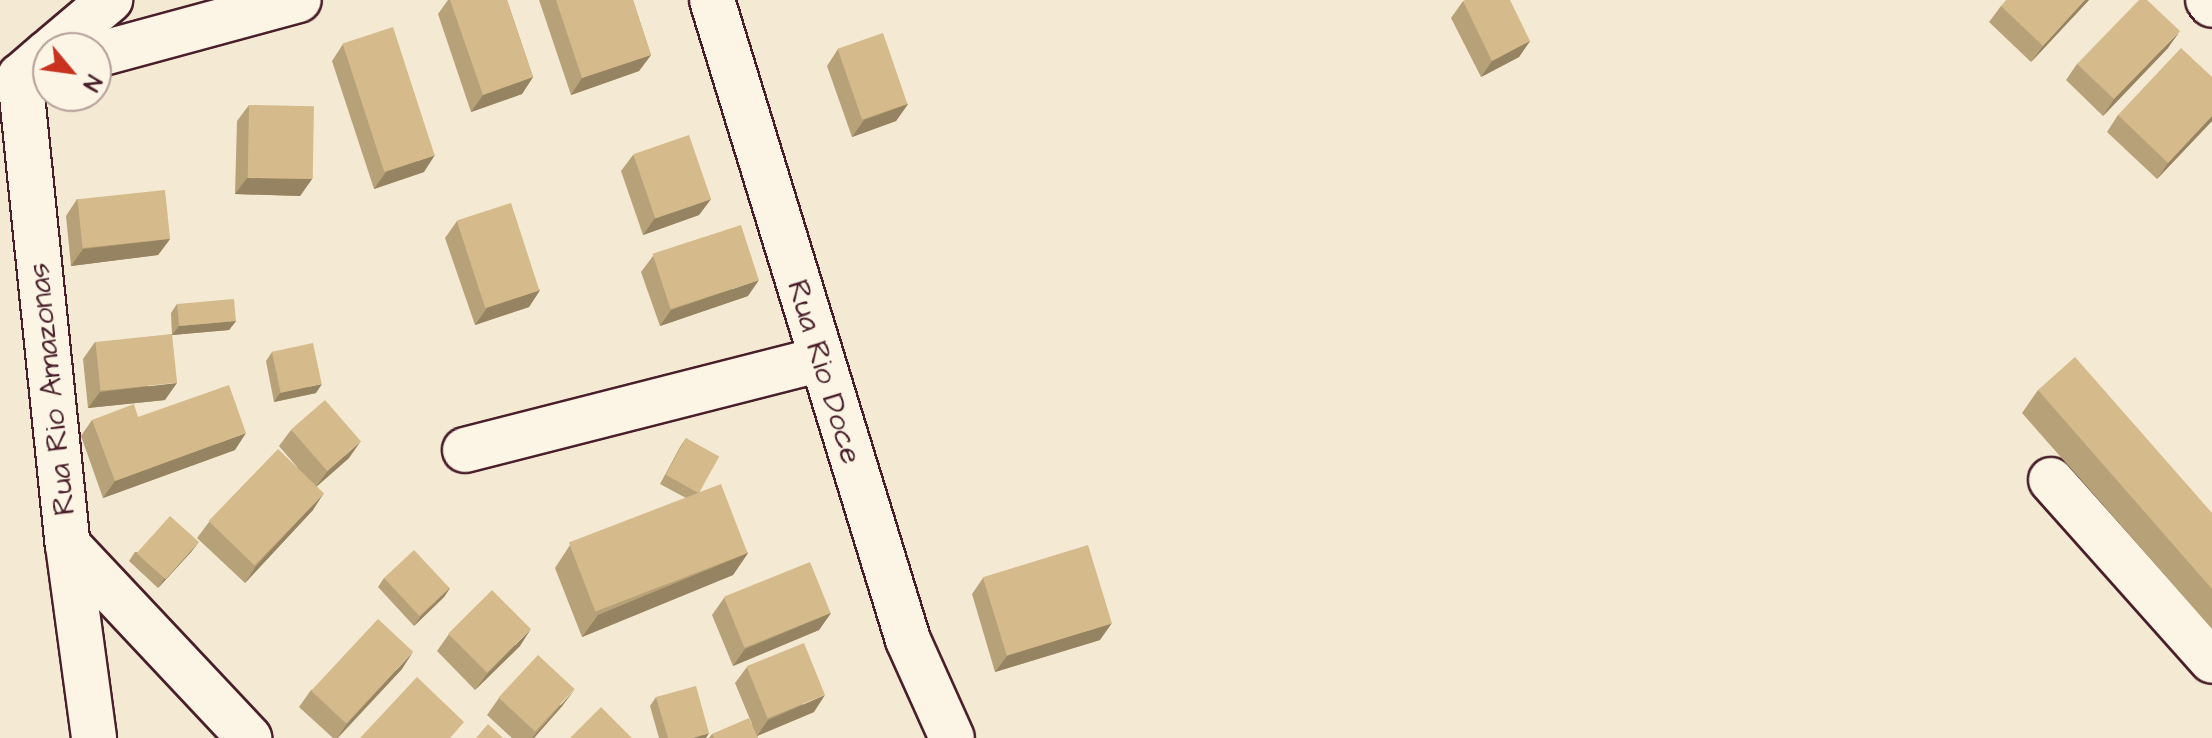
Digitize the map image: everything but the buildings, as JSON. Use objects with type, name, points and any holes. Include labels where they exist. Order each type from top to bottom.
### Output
[{"type":"street","points":[[72,32],[110,0]]},
{"type":"street","points":[[112,51],[299,0]]},
{"type":"street","name":"Rua Rio Doce","points":[[712,0],[819,360],[908,640],[952,738]]},
{"type":"street","points":[[2208,0],[2212,5]]},
{"type":"street","name":"Rua Rio Amazonas","points":[[29,69],[68,545],[94,738]]},
{"type":"street","points":[[465,450],[819,360]]},
{"type":"street","points":[[2051,480],[2212,661]]},
{"type":"street","points":[[68,545],[249,738]]}]
